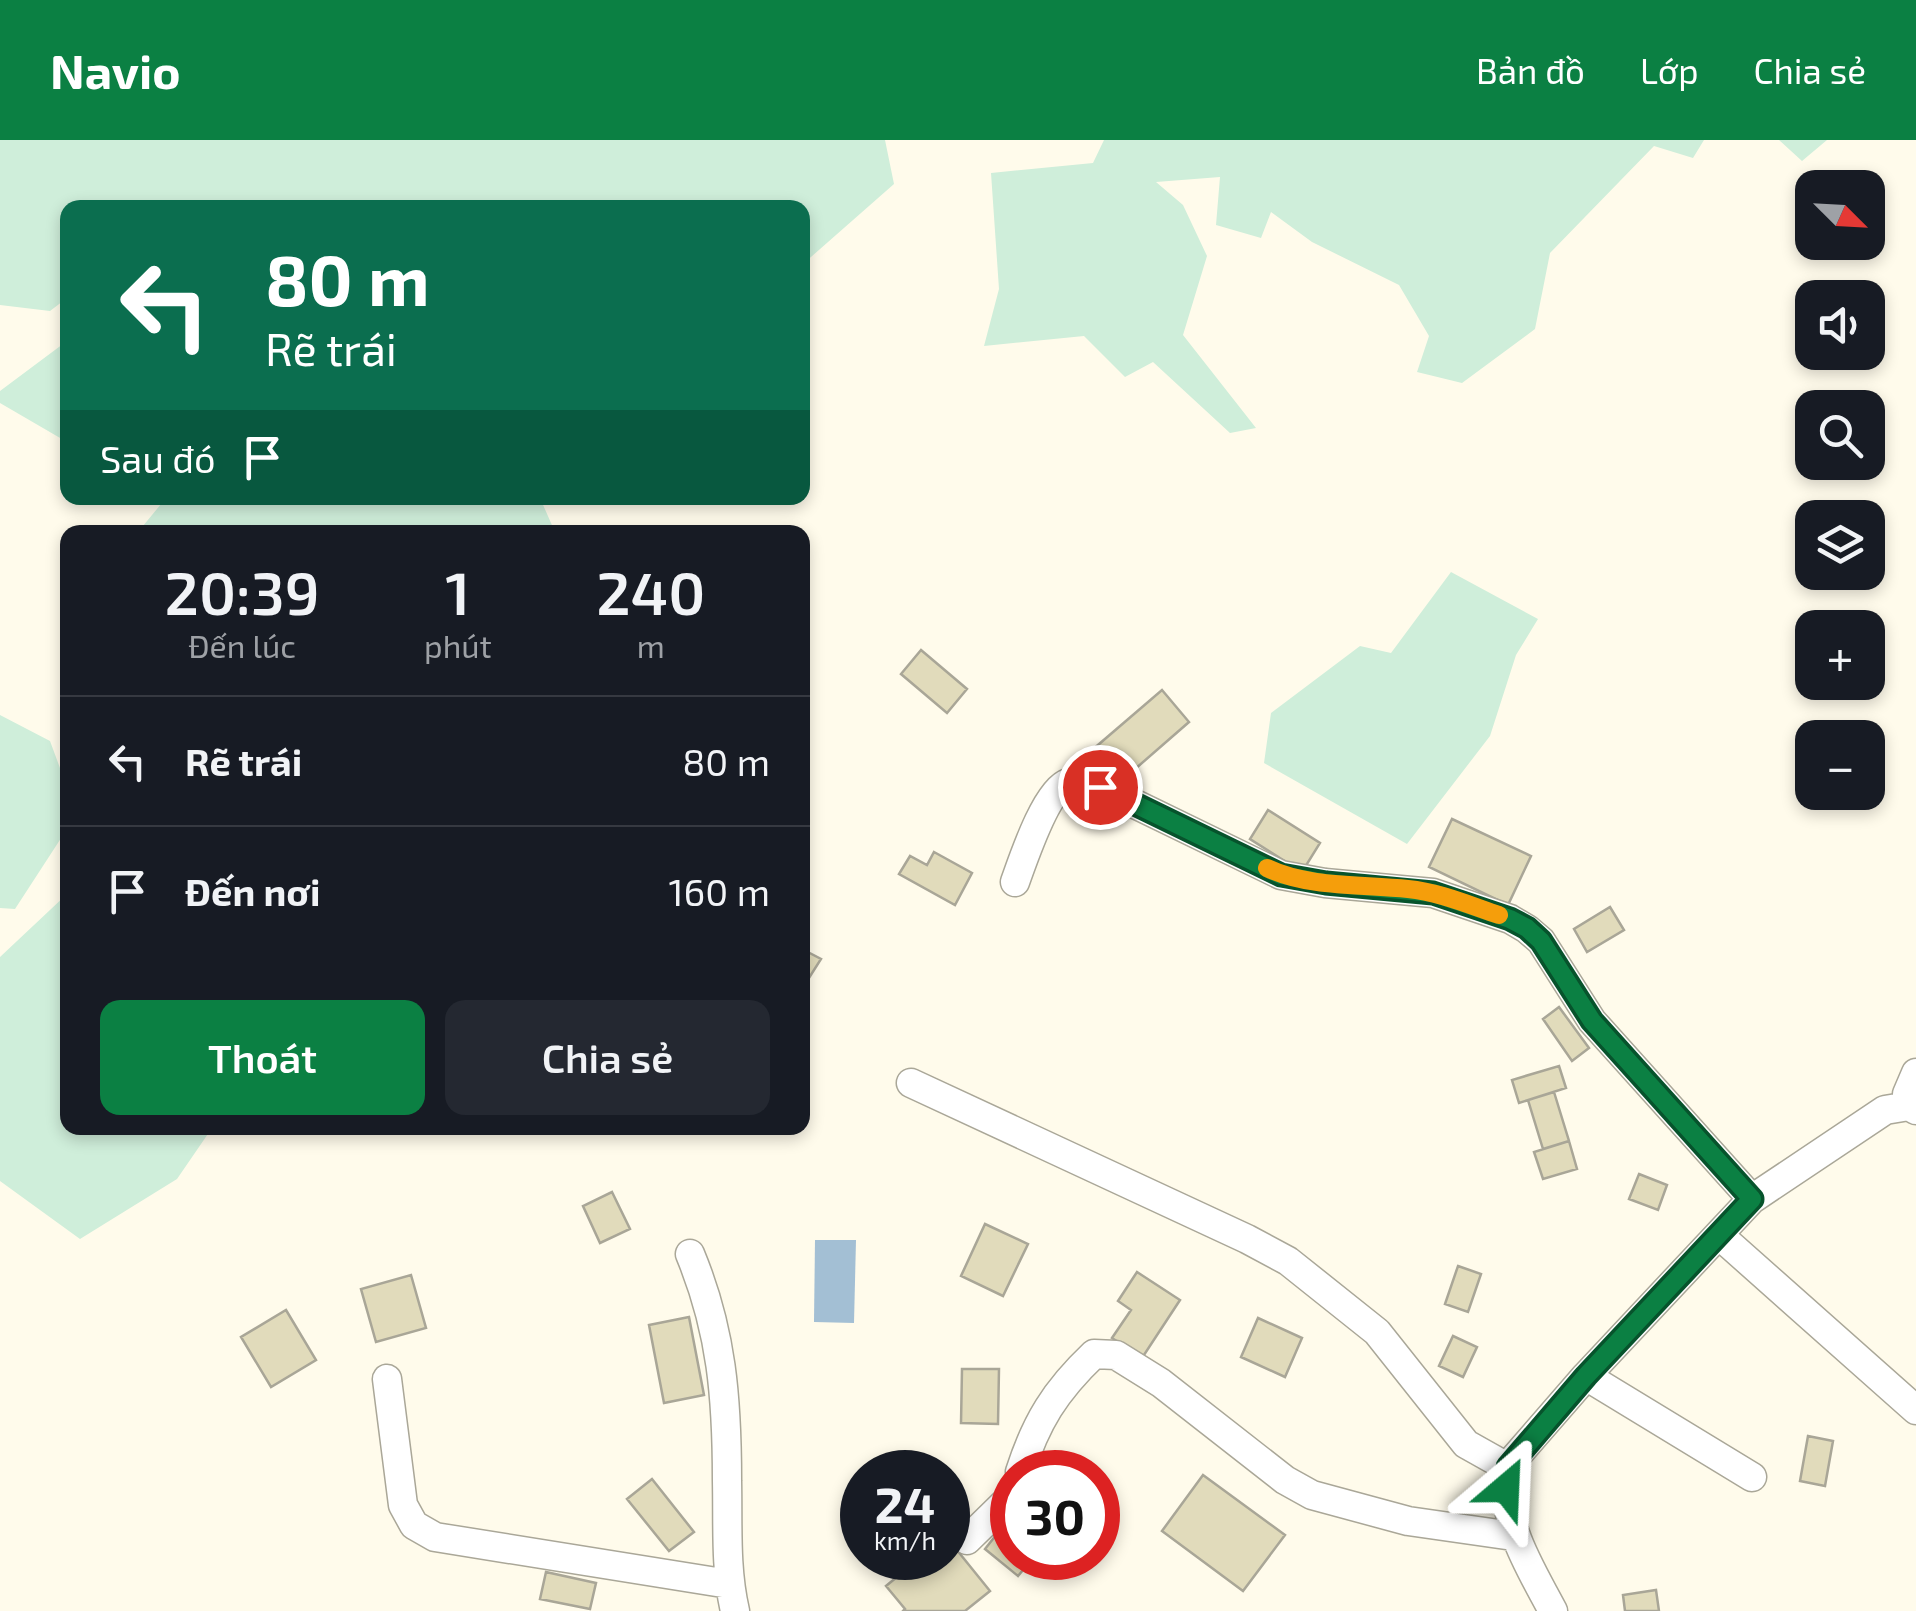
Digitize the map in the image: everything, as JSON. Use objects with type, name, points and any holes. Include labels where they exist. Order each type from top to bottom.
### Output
[{"type":"street","points":[[1014,882],[1058,788],[1072,781],[1100,787],[1281,875],[1433,893],[1510,919],[1541,941],[1592,1021],[1752,1199]]},
{"type":"street","points":[[1553,1611],[1513,1536],[1508,1467],[1586,1376],[1752,1199],[1885,1110],[1913,1108],[1907,1094],[1916,1074]]},
{"type":"street","points":[[911,1083],[1288,1261],[1376,1332],[1466,1444],[1508,1467]]},
{"type":"street","points":[[1719,1235],[1916,1410]]},
{"type":"street","points":[[387,1379],[404,1504],[414,1525],[435,1536],[732,1597],[722,1364],[710,1301],[690,1254]]},
{"type":"street","points":[[1027,1450],[1051,1401],[1094,1354],[1116,1354],[1161,1383],[1285,1480],[1312,1495],[1408,1520],[1513,1536]]},
{"type":"street","points":[[1586,1376],[1752,1477]]},
{"type":"street","points":[[970,1537],[990,1518]]},
{"type":"green space","points":[[0,140],[885,140],[894,184],[810,258],[810,200],[60,200],[60,303],[50,311],[0,305]]},
{"type":"green space","points":[[1104,140],[1704,140],[1693,158],[1654,146],[1550,253],[1535,329],[1462,383],[1417,372],[1429,336],[1399,285],[1312,242],[1271,212],[1261,238],[1216,225],[1220,177],[1156,182],[1183,205],[1207,256],[1183,335],[1256,428],[1230,433],[1153,362],[1125,377],[1084,336],[984,346],[999,289],[991,173],[1093,163]]},
{"type":"green space","points":[[1779,140],[1827,140],[1802,161]]},
{"type":"green space","points":[[60,346],[60,438],[0,403],[0,391]]},
{"type":"green space","points":[[160,505],[543,505],[552,525],[144,525]]},
{"type":"green space","points":[[1451,572],[1538,619],[1516,655],[1490,736],[1407,844],[1264,763],[1271,713],[1360,646],[1391,653]]},
{"type":"green space","points":[[0,715],[50,741],[60,768],[60,840],[15,909],[0,908]]},
{"type":"green space","points":[[60,901],[60,1135],[207,1135],[177,1179],[80,1239],[0,1181],[0,957]]},
{"type":"water","points":[[815,1240],[856,1240],[854,1323],[814,1322]]},
{"type":"building","points":[[921,650],[967,689],[947,713],[901,674]]},
{"type":"building","points":[[1162,690],[1189,722],[1119,783],[1091,751]]},
{"type":"building","points":[[1268,810],[1320,843],[1302,872],[1250,839]]},
{"type":"building","points":[[1452,819],[1531,856],[1508,905],[1429,867]]},
{"type":"building","points":[[934,852],[972,873],[955,905],[899,874],[910,856],[927,865]]},
{"type":"building","points":[[1610,907],[1624,930],[1587,952],[1574,929]]},
{"type":"building","points":[[810,953],[821,959],[810,976]]},
{"type":"building","points":[[1559,1007],[1589,1048],[1572,1061],[1543,1019]]},
{"type":"building","points":[[1559,1066],[1566,1088],[1519,1103],[1512,1080]]},
{"type":"building","points":[[1554,1092],[1569,1141],[1543,1149],[1528,1100]]},
{"type":"building","points":[[1569,1141],[1577,1169],[1543,1179],[1534,1152]]},
{"type":"building","points":[[1639,1174],[1667,1185],[1658,1210],[1629,1199]]},
{"type":"building","points":[[612,1192],[630,1229],[600,1243],[583,1206]]},
{"type":"building","points":[[985,1224],[1028,1244],[1003,1296],[961,1276]]},
{"type":"building","points":[[1458,1266],[1481,1274],[1468,1312],[1445,1304]]},
{"type":"building","points":[[1137,1272],[1180,1300],[1142,1358],[1112,1338],[1131,1310],[1118,1301]]},
{"type":"building","points":[[411,1275],[426,1328],[376,1342],[361,1289]]},
{"type":"building","points":[[286,1310],[316,1360],[271,1387],[241,1337]]},
{"type":"building","points":[[689,1317],[704,1395],[664,1403],[649,1325]]},
{"type":"building","points":[[1258,1318],[1302,1338],[1285,1377],[1241,1357]]},
{"type":"building","points":[[1453,1336],[1477,1347],[1463,1377],[1439,1366]]},
{"type":"building","points":[[962,1369],[999,1369],[998,1424],[961,1423]]},
{"type":"building","points":[[1808,1436],[1833,1441],[1825,1486],[1800,1481]]},
{"type":"building","points":[[1203,1475],[1285,1535],[1243,1591],[1162,1531]]},
{"type":"building","points":[[652,1479],[694,1532],[669,1551],[627,1499]]},
{"type":"building","points":[[970,1566],[990,1591],[965,1611],[903,1611],[886,1586],[893,1580],[970,1580]]},
{"type":"building","points":[[546,1572],[596,1583],[590,1609],[540,1599]]},
{"type":"building","points":[[1656,1590],[1659,1611],[1625,1611],[1623,1595]]},
{"type":"slow traffic","points":[[1267,868],[1281,875],[1326,883],[1433,893],[1499,915]]},
{"type":"route","points":[[1100,787],[1281,875],[1433,893],[1527,928],[1541,941],[1592,1021],[1752,1199],[1586,1376],[1508,1467],[1506,1488]]}]
